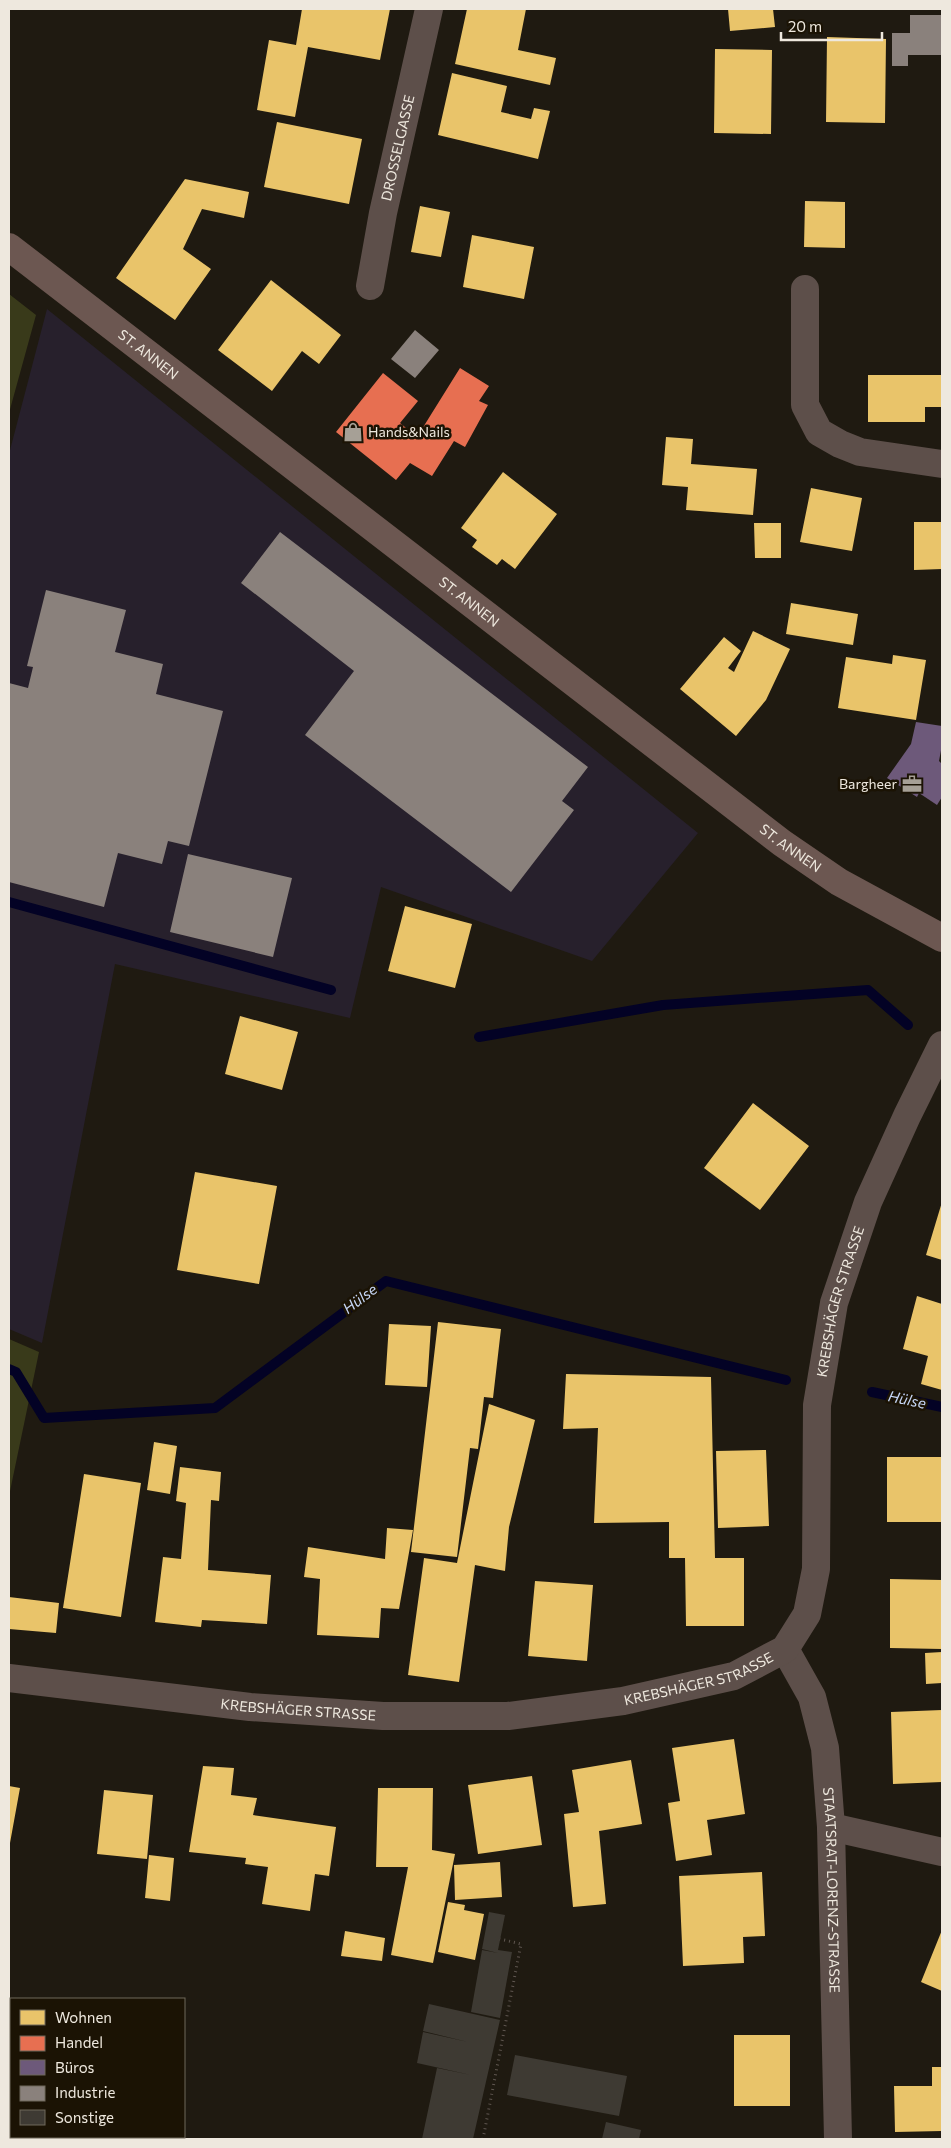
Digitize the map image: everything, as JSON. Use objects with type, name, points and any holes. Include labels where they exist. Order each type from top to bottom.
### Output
[{"type":"main road","name":"ST. ANNEN","points":[[9,247],[782,843],[839,882],[942,938]]},
{"type":"street","name":"DROSSELGASSE","points":[[370,286],[383,213],[429,9]]},
{"type":"street","points":[[806,289],[806,405],[819,432],[840,444],[860,452],[942,464]]},
{"type":"street","name":"KREBSHÄGER STRASSE","points":[[9,1678],[250,1707],[383,1716],[508,1716],[622,1701],[734,1676],[785,1649],[807,1614],[816,1569],[817,1405],[834,1303],[868,1202],[906,1116],[942,1045]]},
{"type":"street","name":"STAATSRAT-LORENZ-STRASSE","points":[[785,1649],[812,1697],[825,1748],[831,1826],[838,2139]]},
{"type":"street","points":[[831,1826],[942,1852]]},
{"type":"path","points":[[483,2139],[521,1944],[500,1939]]},
{"type":"shaded area","points":[[47,309],[698,833],[592,961],[381,887],[350,1018],[115,964],[42,1343],[9,1329],[9,454]]},
{"type":"green space","points":[[9,294],[36,315],[9,413]]},
{"type":"green space","points":[[9,1339],[39,1352],[9,1496]]},
{"type":"building: Wohnen","points":[[302,9],[390,9],[380,60],[308,47],[295,117],[257,110],[269,40],[296,45]]},
{"type":"building: Wohnen","points":[[467,9],[526,9],[518,50],[556,58],[550,85],[455,64]]},
{"type":"building: Wohnen","points":[[728,9],[773,9],[775,27],[730,31]]},
{"type":"building: Wohnen","points":[[827,37],[886,39],[885,123],[826,122]]},
{"type":"building: Wohnen","points":[[715,49],[772,50],[771,134],[714,133]]},
{"type":"building: Wohnen","points":[[452,73],[507,86],[501,112],[531,119],[534,108],[550,111],[538,159],[438,135]]},
{"type":"building: Wohnen","points":[[277,122],[362,139],[349,204],[264,187]]},
{"type":"building: Wohnen","points":[[185,179],[249,192],[244,218],[202,209],[183,249],[211,269],[175,320],[116,278]]},
{"type":"building: Wohnen","points":[[805,201],[845,202],[845,248],[804,247]]},
{"type":"building: Wohnen","points":[[420,206],[450,212],[441,257],[411,252]]},
{"type":"building: Wohnen","points":[[472,235],[534,247],[524,299],[463,287]]},
{"type":"building: Wohnen","points":[[271,280],[341,335],[319,364],[302,351],[272,391],[218,350]]},
{"type":"building: Wohnen","points":[[868,375],[942,375],[942,407],[925,407],[925,422],[868,422]]},
{"type":"building: Wohnen","points":[[666,437],[693,439],[691,464],[757,469],[753,515],[686,510],[688,487],[662,485]]},
{"type":"building: Wohnen","points":[[503,472],[557,514],[515,569],[502,559],[497,565],[472,547],[477,540],[461,528]]},
{"type":"building: Wohnen","points":[[811,488],[862,498],[852,551],[800,542]]},
{"type":"building: Wohnen","points":[[914,522],[942,522],[942,569],[914,570]]},
{"type":"building: Wohnen","points":[[754,523],[781,523],[781,558],[755,558]]},
{"type":"building: Wohnen","points":[[791,603],[858,614],[853,645],[786,634]]},
{"type":"building: Wohnen","points":[[753,631],[790,649],[766,700],[736,736],[680,689],[724,637],[741,651],[728,668],[734,672]]},
{"type":"building: Wohnen","points":[[893,655],[926,660],[916,720],[838,708],[846,657],[892,664]]},
{"type":"building: Wohnen","points":[[405,906],[472,924],[455,988],[388,971]]},
{"type":"building: Wohnen","points":[[240,1016],[298,1032],[282,1090],[225,1074]]},
{"type":"building: Wohnen","points":[[753,1103],[809,1146],[760,1210],[704,1168]]},
{"type":"building: Wohnen","points":[[195,1172],[277,1186],[259,1284],[177,1270]]},
{"type":"building: Wohnen","points":[[942,1202],[942,1260],[926,1255]]},
{"type":"building: Wohnen","points":[[917,1296],[942,1304],[942,1390],[921,1384],[928,1356],[903,1349]]},
{"type":"building: Wohnen","points":[[438,1322],[501,1329],[493,1398],[484,1397],[478,1449],[470,1448],[457,1557],[411,1552]]},
{"type":"building: Wohnen","points":[[389,1324],[431,1326],[427,1387],[385,1385]]},
{"type":"building: Wohnen","points":[[566,1374],[711,1377],[715,1558],[744,1558],[744,1626],[686,1626],[685,1558],[669,1558],[669,1522],[594,1523],[598,1428],[563,1429]]},
{"type":"building: Wohnen","points":[[489,1404],[535,1420],[509,1527],[505,1571],[475,1565],[459,1682],[408,1675],[424,1558],[457,1563]]},
{"type":"building: Wohnen","points":[[154,1442],[177,1446],[170,1494],[147,1490]]},
{"type":"building: Wohnen","points":[[766,1450],[769,1526],[718,1528],[716,1451]]},
{"type":"building: Wohnen","points":[[887,1457],[942,1457],[942,1522],[887,1522]]},
{"type":"building: Wohnen","points":[[180,1467],[221,1472],[219,1501],[211,1500],[208,1570],[271,1575],[267,1624],[202,1620],[201,1627],[155,1622],[163,1557],[181,1559],[186,1503],[176,1501]]},
{"type":"building: Wohnen","points":[[84,1474],[141,1483],[121,1617],[63,1608]]},
{"type":"building: Wohnen","points":[[387,1528],[413,1530],[399,1609],[381,1608],[379,1638],[317,1635],[320,1579],[304,1577],[308,1547],[385,1559]]},
{"type":"building: Wohnen","points":[[890,1579],[942,1580],[942,1649],[890,1648]]},
{"type":"building: Wohnen","points":[[535,1581],[593,1585],[587,1661],[528,1656]]},
{"type":"building: Wohnen","points":[[9,1597],[59,1603],[56,1633],[9,1629]]},
{"type":"building: Wohnen","points":[[942,1652],[942,1683],[926,1684],[925,1653]]},
{"type":"building: Wohnen","points":[[942,1710],[942,1782],[893,1784],[891,1712]]},
{"type":"building: Wohnen","points":[[734,1739],[745,1814],[707,1820],[712,1855],[676,1861],[668,1803],[680,1801],[672,1748]]},
{"type":"building: Wohnen","points":[[631,1760],[642,1824],[599,1831],[606,1904],[573,1907],[564,1814],[579,1812],[572,1770]]},
{"type":"building: Wohnen","points":[[203,1766],[234,1768],[231,1795],[257,1798],[253,1815],[336,1827],[329,1876],[315,1874],[310,1911],[262,1904],[268,1867],[245,1864],[246,1858],[189,1852]]},
{"type":"building: Wohnen","points":[[532,1776],[542,1845],[478,1854],[468,1785]]},
{"type":"building: Wohnen","points":[[9,1786],[20,1788],[10,1843],[9,1843]]},
{"type":"building: Wohnen","points":[[378,1788],[433,1788],[432,1850],[455,1854],[433,1963],[391,1955],[408,1867],[376,1867]]},
{"type":"building: Wohnen","points":[[104,1790],[153,1795],[147,1859],[97,1854]]},
{"type":"building: Wohnen","points":[[149,1855],[174,1858],[170,1901],[145,1898]]},
{"type":"building: Wohnen","points":[[500,1862],[502,1897],[455,1900],[454,1865]]},
{"type":"building: Wohnen","points":[[762,1872],[765,1936],[743,1937],[744,1963],[683,1966],[679,1876]]},
{"type":"building: Wohnen","points":[[448,1902],[465,1905],[464,1910],[484,1914],[475,1960],[438,1952]]},
{"type":"building: Wohnen","points":[[942,1930],[942,1991],[921,1982]]},
{"type":"building: Wohnen","points":[[345,1931],[385,1938],[382,1961],[341,1956]]},
{"type":"building: Wohnen","points":[[734,2035],[790,2035],[790,2106],[734,2106]]},
{"type":"building: Wohnen","points":[[932,2067],[942,2067],[942,2131],[895,2132],[894,2086],[932,2086]]},
{"type":"building: Handel","points":[[460,368],[489,386],[479,401],[488,405],[465,447],[454,441],[432,476],[410,463],[396,480],[336,432],[383,373],[418,401],[400,423],[417,437]]},
{"type":"building: Büros","points":[[916,722],[942,726],[942,745],[939,761],[942,764],[942,797],[937,805],[919,793],[917,797],[887,778],[911,744]]},
{"type":"building: Industrie","points":[[910,15],[942,15],[942,55],[908,55],[908,66],[892,66],[892,33],[910,33]]},
{"type":"building: Industrie","points":[[415,330],[439,350],[415,378],[391,359]]},
{"type":"building: Industrie","points":[[280,532],[588,767],[562,801],[574,810],[511,892],[305,735],[354,671],[241,583]]},
{"type":"building: Industrie","points":[[46,590],[126,610],[115,652],[163,664],[156,694],[223,711],[189,846],[168,841],[162,864],[118,853],[104,907],[9,882],[9,683],[28,688],[33,667],[27,666]]},
{"type":"building: Industrie","points":[[188,854],[292,878],[273,957],[170,932]]},
{"type":"building: Sonstige","points":[[489,1912],[505,1915],[498,1950],[512,1952],[500,2018],[471,2012],[482,1950],[498,1953],[482,1949]]},
{"type":"building: Sonstige","points":[[429,2004],[500,2020],[473,2139],[422,2139],[437,2068],[471,2075],[417,2063],[423,2032],[468,2042],[423,2031]]},
{"type":"building: Sonstige","points":[[515,2055],[627,2076],[619,2116],[507,2095]]},
{"type":"building: Sonstige","points":[[606,2122],[641,2130],[639,2139],[602,2139]]},
{"type":"waterway","points":[[9,902],[331,990]]},
{"type":"waterway","points":[[479,1037],[663,1005],[868,990],[908,1025]]},
{"type":"waterway","name":"Hülse","points":[[9,1369],[16,1372],[44,1418],[215,1408],[386,1281],[786,1380]]},
{"type":"waterway","name":"Hülse","points":[[872,1392],[942,1407]]},
{"type":"place","name":"Hands&Nails","points":[[353,432]]},
{"type":"place","name":"Bargheer","points":[[912,784]]}]
